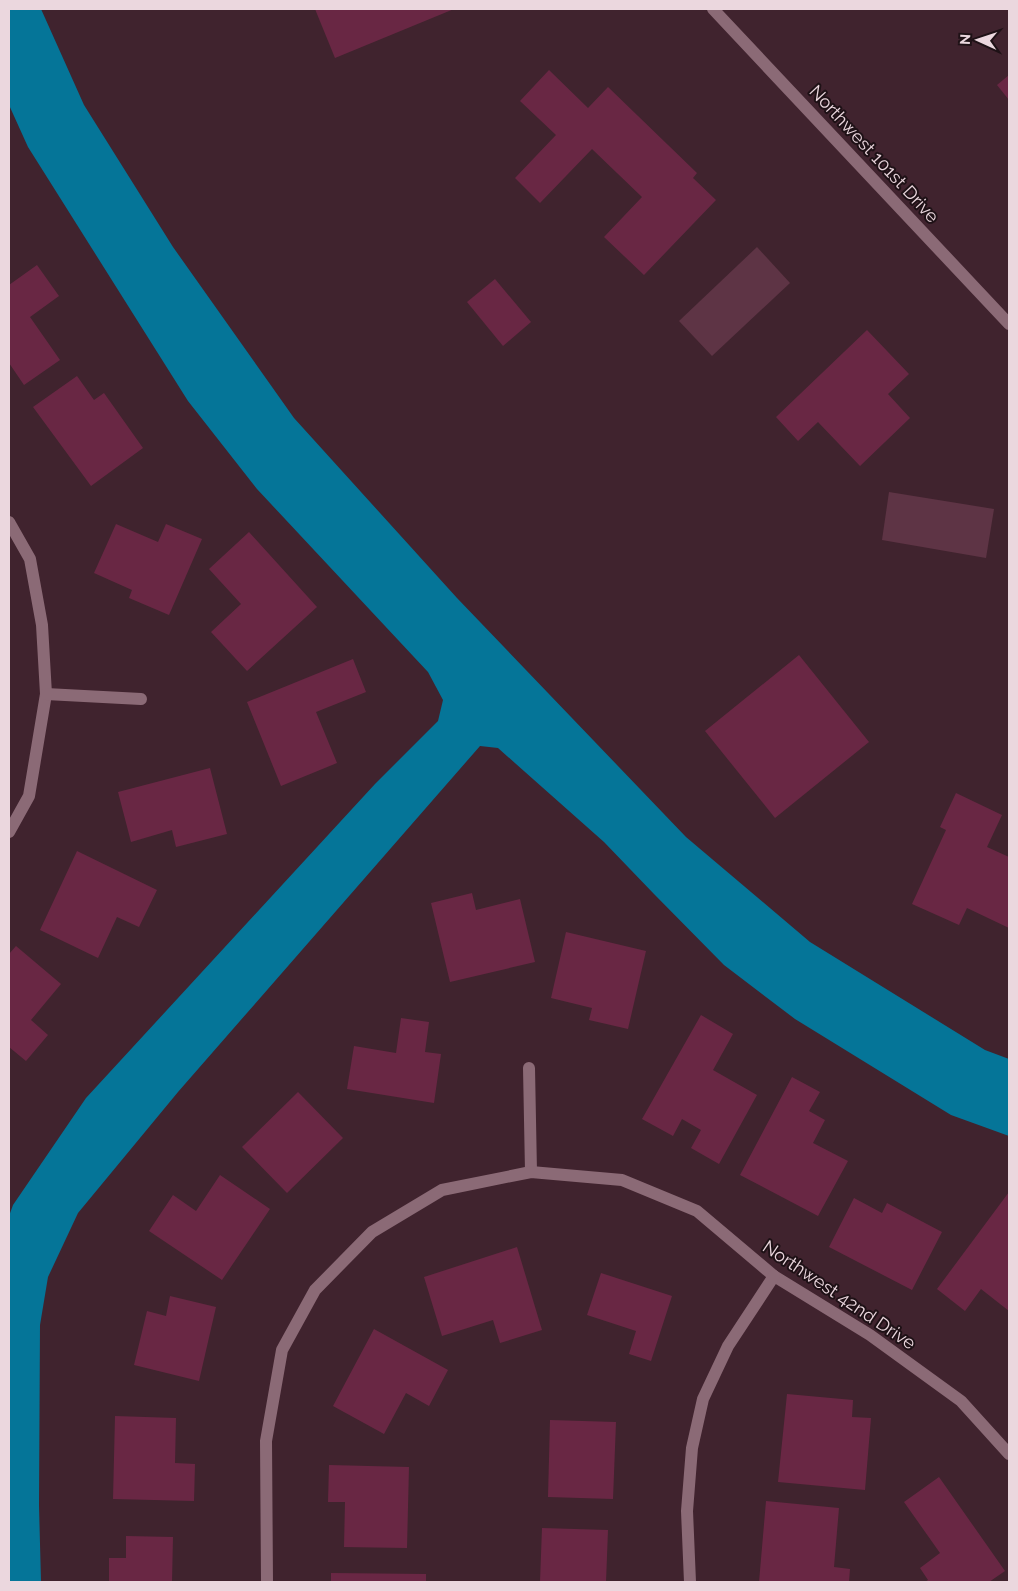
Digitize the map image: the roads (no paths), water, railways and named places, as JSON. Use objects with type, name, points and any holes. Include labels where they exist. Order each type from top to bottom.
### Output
[{"type":"street","name":"Northwest 101st Drive","points":[[713,9],[1009,324]]},
{"type":"street","points":[[9,522],[30,559],[42,625],[46,694],[29,796],[9,832]]},
{"type":"street","points":[[46,694],[141,699]]},
{"type":"street","points":[[529,1068],[531,1172]]},
{"type":"street","name":"Northwest 42nd Drive","points":[[267,1582],[266,1441],[282,1350],[315,1290],[372,1232],[442,1190],[531,1172],[622,1180],[697,1211],[774,1276],[870,1335],[961,1401],[1009,1454]]},
{"type":"street","points":[[690,1582],[687,1511],[692,1448],[703,1399],[728,1346],[774,1276]]},
{"type":"water","points":[[9,9],[41,9],[84,105],[173,247],[294,418],[457,598],[686,837],[810,942],[985,1050],[1009,1059],[1009,1136],[951,1115],[795,1019],[724,965],[604,842],[498,748],[480,746],[178,1092],[78,1213],[48,1277],[40,1325],[39,1505],[41,1582],[9,1582],[9,1216],[13,1205],[86,1098],[375,784],[438,721],[443,700],[428,672],[257,489],[188,401],[28,147],[9,105]]}]
